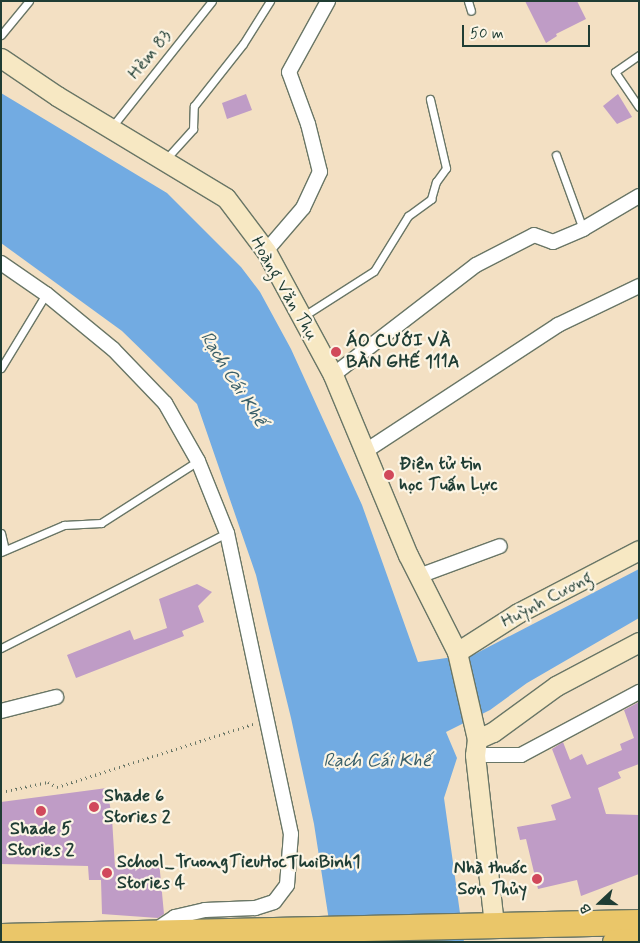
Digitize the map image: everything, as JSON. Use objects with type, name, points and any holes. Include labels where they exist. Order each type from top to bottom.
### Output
[{"type":"highway","points":[[1,936],[639,922]]},
{"type":"highway","points":[[615,942],[639,941]]},
{"type":"street","points":[[266,251],[304,208],[320,172],[308,124],[289,72],[328,1]]},
{"type":"street","name":"Hoàng Văn Thụ","points":[[1,58],[57,96],[226,198],[266,251],[332,375],[419,576],[457,652],[476,747]]},
{"type":"street","points":[[332,375],[476,265],[534,235],[553,242],[583,229],[639,196]]},
{"type":"street","points":[[1,263],[46,294],[113,349],[166,402],[198,461],[226,533],[291,834],[287,885],[274,902],[255,908],[205,910],[175,917],[151,933]]},
{"type":"street","points":[[364,452],[558,325],[639,286]]},
{"type":"street","points":[[419,576],[500,546]]},
{"type":"street","name":"Huỳnh Cương","points":[[457,652],[518,613],[639,550]]},
{"type":"street","points":[[476,747],[493,732],[556,686],[639,642]]},
{"type":"street","points":[[476,747],[520,755],[639,692]]},
{"type":"street","points":[[1,711],[56,697]]},
{"type":"street","points":[[476,747],[494,924]]},
{"type":"lane","points":[[1,35],[29,1]]},
{"type":"lane","name":"Hẻm 83","points":[[110,128],[212,1]]},
{"type":"lane","points":[[165,160],[192,128],[194,106],[243,44],[270,1]]},
{"type":"lane","points":[[468,1],[471,11]]},
{"type":"lane","points":[[639,55],[615,72],[639,107]]},
{"type":"lane","points":[[302,317],[374,271],[408,216],[431,199],[436,182],[446,168],[430,99]]},
{"type":"lane","points":[[556,155],[583,229]]},
{"type":"lane","points":[[1,368],[46,294]]},
{"type":"lane","points":[[1,533],[3,551],[64,525],[101,523],[198,461]]},
{"type":"lane","points":[[1,648],[226,533]]},
{"type":"path","points":[[1,792],[48,782],[57,787],[267,720]]},
{"type":"water","name":"Rạch Cái Khế","points":[[1,93],[167,193],[241,267],[260,292],[291,349],[362,505],[418,662],[475,654],[639,569],[639,618],[527,683],[490,710],[446,732],[457,758],[444,798],[464,942],[328,942],[330,927],[314,824],[291,718],[256,575],[197,404],[122,331],[1,243]]},
{"type":"building","points":[[525,1],[577,1],[586,19],[556,34],[557,36],[546,43]]},
{"type":"building","points":[[246,94],[252,110],[227,119],[222,103]]},
{"type":"building","points":[[618,94],[632,117],[617,124],[603,106]]},
{"type":"building","points":[[197,584],[212,592],[198,606],[204,622],[182,631],[184,636],[76,678],[67,655],[130,630],[134,640],[167,628],[159,599]]},
{"type":"building","points":[[639,702],[639,764],[618,772],[621,778],[598,788],[606,814],[639,815],[639,874],[581,896],[577,880],[538,889],[526,839],[520,840],[517,827],[556,820],[551,805],[571,798],[552,749],[563,742],[570,760],[582,754],[587,765],[622,750],[620,744],[634,738],[624,710]]},
{"type":"building","points":[[107,788],[112,818],[115,867],[159,861],[164,914],[158,918],[102,914],[101,880],[89,880],[88,866],[1,864],[1,802]]},
{"type":"place","name":"ÁO CƯỚI VÀ BÀN GHẾ 111A","points":[[336,352]]},
{"type":"place","name":"Điện tử tin học Tuấn Lực","points":[[389,475]]},
{"type":"place","name":"Shade 6 Stories 2","points":[[94,807]]},
{"type":"place","name":"Shade 5 Stories 2","points":[[41,811]]},
{"type":"place","name":"School_TruongTieuHocThoiBinh1 Stories 4","points":[[107,873]]},
{"type":"place","name":"Nhà thuốc Sơn Thủy","points":[[537,879]]}]
